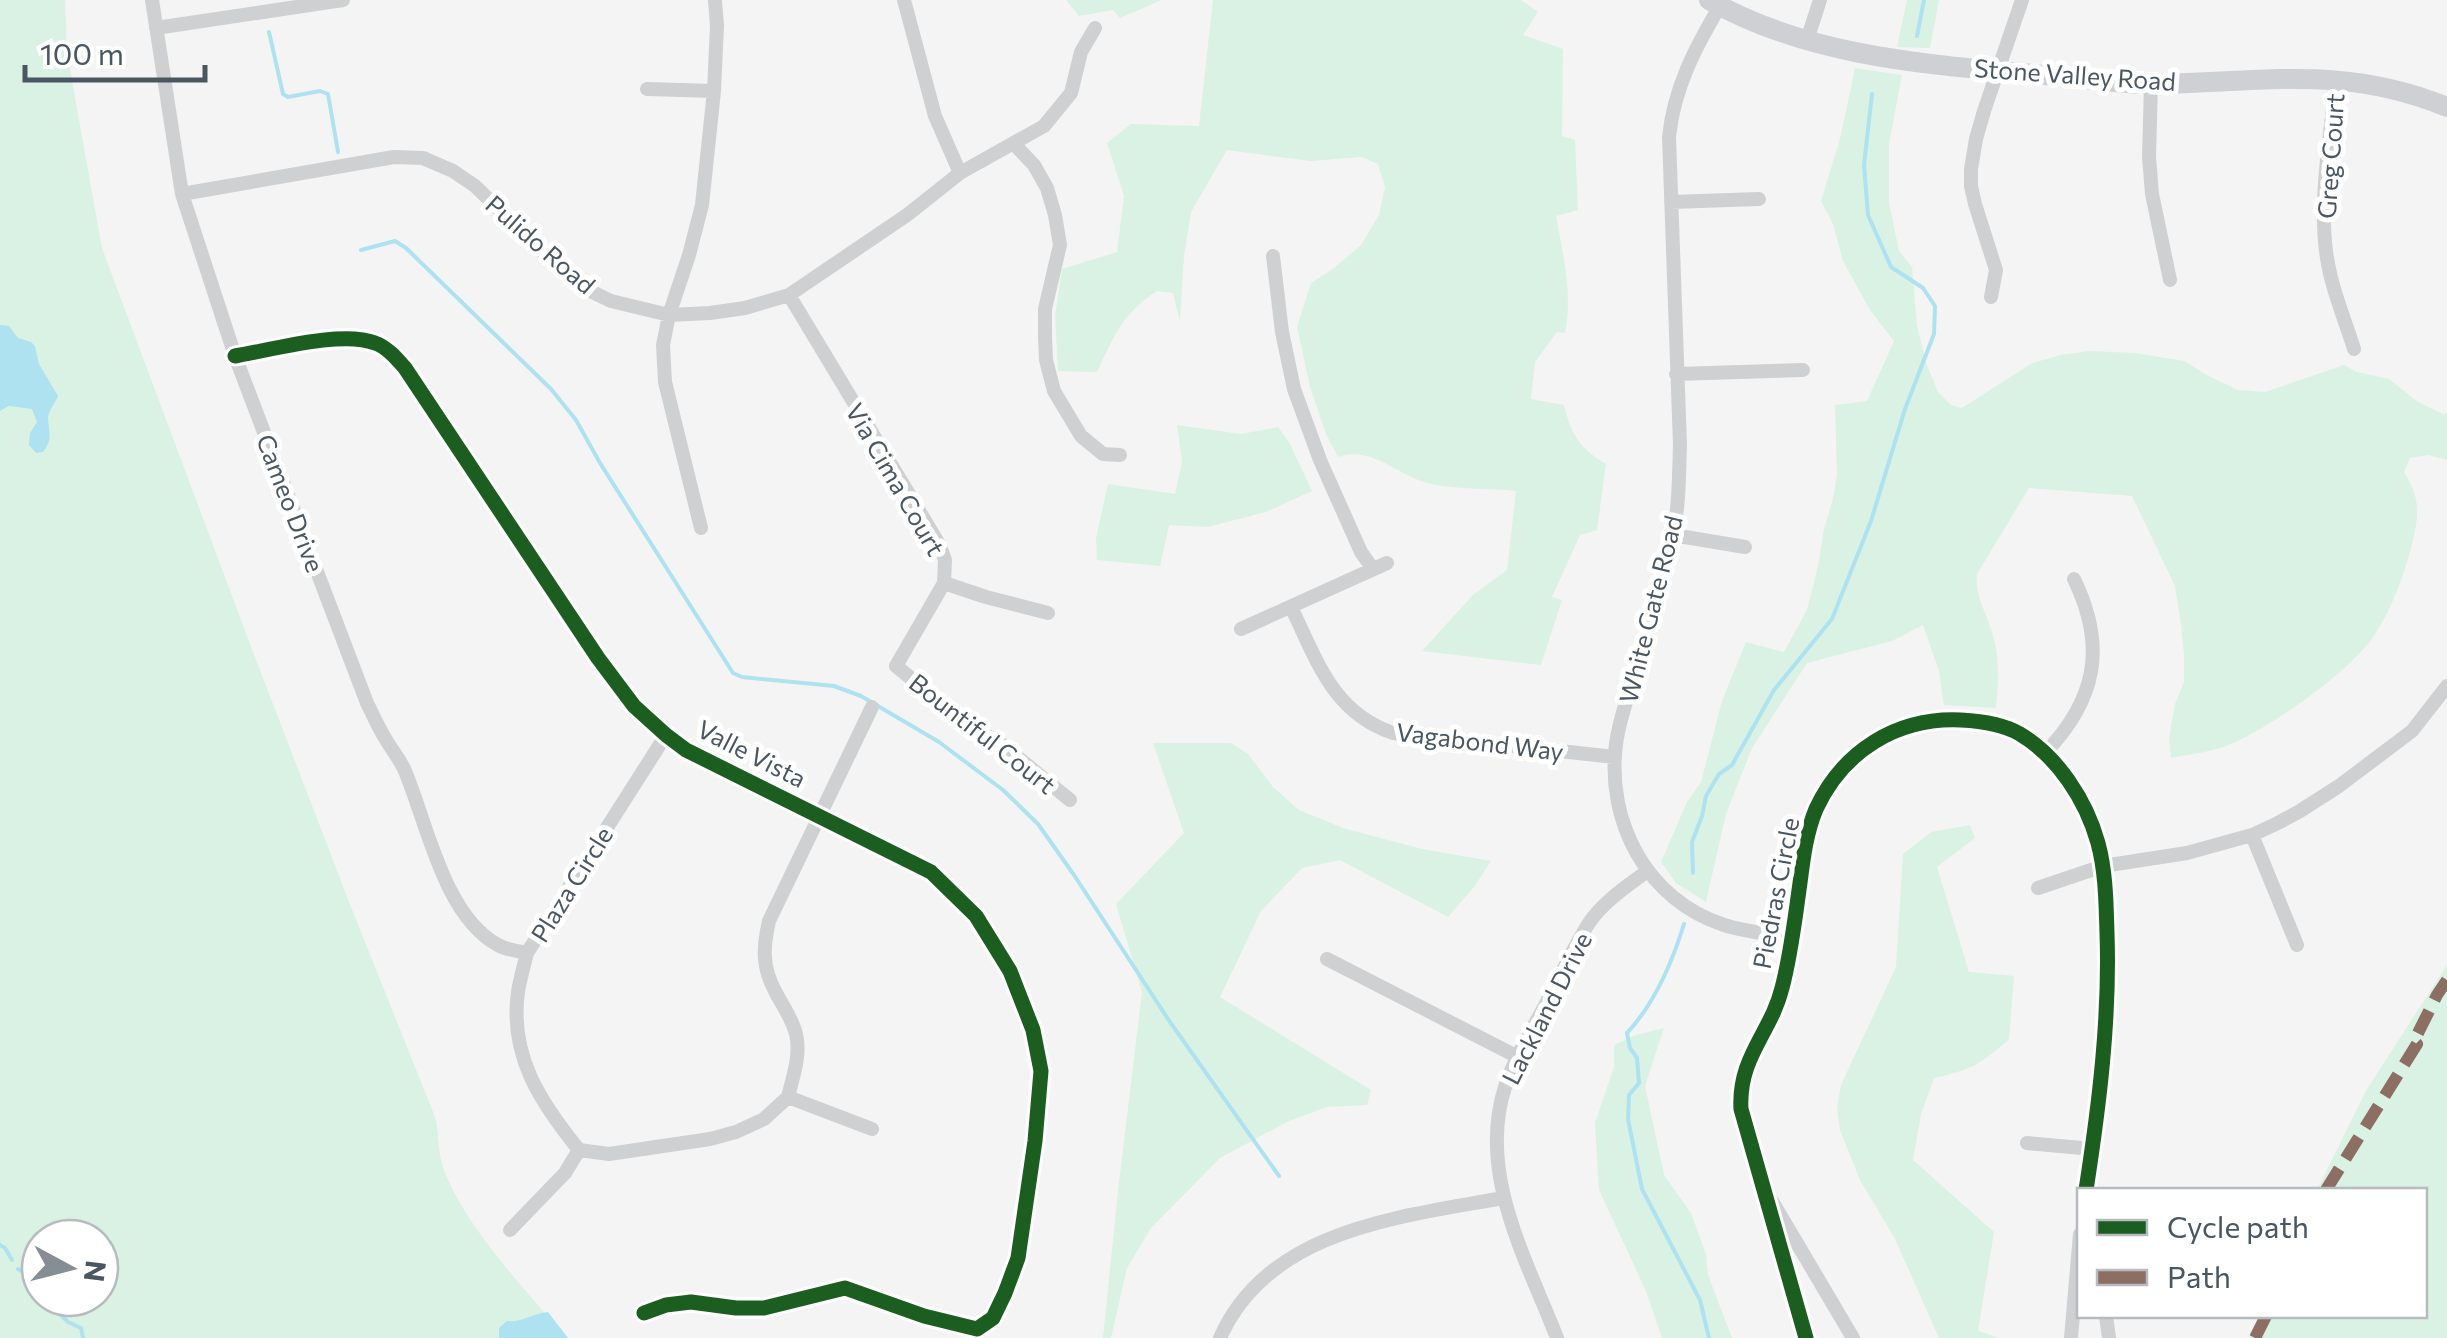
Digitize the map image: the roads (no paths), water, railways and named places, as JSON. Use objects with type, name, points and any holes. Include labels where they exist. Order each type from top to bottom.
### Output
[{"type":"street","name":"Cameo Drive","points":[[152,0],[182,194],[234,356],[367,703],[403,766],[436,861],[455,898],[493,942],[528,953]]},
{"type":"street","points":[[156,28],[343,0]]},
{"type":"street","points":[[700,528],[665,382],[663,345],[702,205],[714,91],[714,0]]},
{"type":"street","points":[[904,0],[935,116],[960,173]]},
{"type":"street","points":[[1807,40],[1820,0]]},
{"type":"street","points":[[1991,297],[1996,270],[1971,186],[1971,169],[1976,139],[2022,0]]},
{"type":"street","name":"Stone Valley Road","points":[[1714,3],[1807,40],[1891,60],[2151,84],[2336,79],[2395,89],[2447,107]]},
{"type":"street","name":"White Gate Road","points":[[1714,3],[1677,92],[1669,137],[1680,445],[1673,535],[1622,718],[1614,787],[1631,844],[1646,872],[1660,886],[1700,915],[1724,925],[1792,937]]},
{"type":"street","name":"Pulido Road","points":[[182,194],[394,157],[422,158],[453,170],[475,186],[546,255],[586,289],[611,302],[670,316],[744,308],[789,295],[960,173],[1044,126],[1071,92],[1081,52],[1095,28]]},
{"type":"street","name":"Greg Court","points":[[2336,79],[2323,213],[2333,284],[2354,349]]},
{"type":"street","points":[[2151,84],[2152,194],[2170,280]]},
{"type":"street","points":[[647,89],[714,91]]},
{"type":"street","points":[[1014,144],[1034,164],[1047,188],[1060,245],[1045,309],[1046,360],[1054,391],[1081,436],[1102,454],[1120,456]]},
{"type":"street","points":[[1671,202],[1760,199]]},
{"type":"street","points":[[1241,630],[1380,566],[1361,552],[1294,390],[1273,256]]},
{"type":"street","name":"Via Cima Court","points":[[789,295],[939,544],[944,560],[944,583],[896,666]]},
{"type":"street","name":"Valle Vista","points":[[234,356],[346,338],[380,344],[405,368],[634,706],[686,750],[931,872],[976,916],[1010,972],[1033,1030],[1040,1072],[1036,1141],[1018,1258],[992,1318],[977,1328],[936,1320],[845,1288],[764,1308],[691,1302],[644,1313]]},
{"type":"street","points":[[1676,374],[1803,370]]},
{"type":"street","points":[[1673,535],[1745,547]]},
{"type":"street","points":[[2046,753],[2074,720],[2086,694],[2092,667],[2092,636],[2074,580]]},
{"type":"street","points":[[944,583],[1048,613]]},
{"type":"street","name":"Vagabond Way","points":[[1291,607],[1334,692],[1378,728],[1394,733],[1615,757]]},
{"type":"street","name":"Bountiful Court","points":[[896,666],[1070,800]]},
{"type":"street","points":[[2038,888],[2103,866],[2186,853],[2252,834],[2300,812],[2412,731],[2447,686]]},
{"type":"street","points":[[510,1230],[565,1173],[578,1150],[610,1154],[710,1139],[764,1119],[788,1097],[798,1058],[797,1036],[766,973],[764,940],[769,921],[872,707]]},
{"type":"street","name":"Piedras Circle","points":[[1806,1338],[1741,1109],[1742,1079],[1782,992],[1804,851],[1816,808],[1838,773],[1877,738],[1909,724],[1940,719],[1982,721],[2017,732],[2046,753],[2070,784],[2098,844],[2106,890],[2108,998],[2086,1188]]},
{"type":"street","name":"Plaza Circle","points":[[578,1150],[532,1082],[518,1031],[518,994],[528,953],[666,735]]},
{"type":"street","points":[[2252,834],[2297,944]]},
{"type":"street","name":"Lackland Drive","points":[[1558,1338],[1502,1198],[1496,1160],[1504,1089],[1589,922],[1614,896],[1646,872]]},
{"type":"street","points":[[1327,958],[1518,1056]]},
{"type":"street","points":[[788,1097],[872,1129]]},
{"type":"street","points":[[2027,1143],[2093,1149]]},
{"type":"street","name":"Piedras Circle","points":[[1764,1187],[1853,1338]]},
{"type":"street","points":[[1220,1338],[1230,1314],[1276,1267],[1321,1241],[1384,1220],[1502,1198]]},
{"type":"street","points":[[2071,1338],[2077,1269]]},
{"type":"water","points":[[0,325],[9,326],[18,338],[35,346],[39,364],[58,396],[48,416],[49,440],[43,452],[36,453],[29,445],[37,422],[32,409],[9,406],[0,411]]},
{"type":"water","points":[[548,1312],[568,1338],[499,1338],[499,1328],[507,1321]]},
{"type":"waterway","points":[[1917,36],[1924,0]]},
{"type":"waterway","points":[[269,32],[283,94],[328,94],[338,152]]},
{"type":"waterway","points":[[1693,873],[1692,842],[1706,796],[1719,774],[1732,765],[1774,690],[1832,619],[1871,521],[1905,409],[1934,334],[1935,306],[1923,288],[1891,267],[1868,215],[1864,165],[1872,94]]},
{"type":"waterway","points":[[361,250],[395,241],[406,248],[551,389],[576,420],[733,673],[834,686],[861,696],[939,742],[1003,790],[1038,824],[1279,1176]]},
{"type":"waterway","points":[[1684,924],[1662,982],[1627,1033],[1637,1058],[1639,1083],[1629,1095],[1628,1119],[1642,1189],[1700,1300],[1709,1338]]},
{"type":"waterway","points":[[0,1245],[12,1260]]},
{"type":"waterway","points":[[64,1318],[81,1328],[83,1338]]}]
